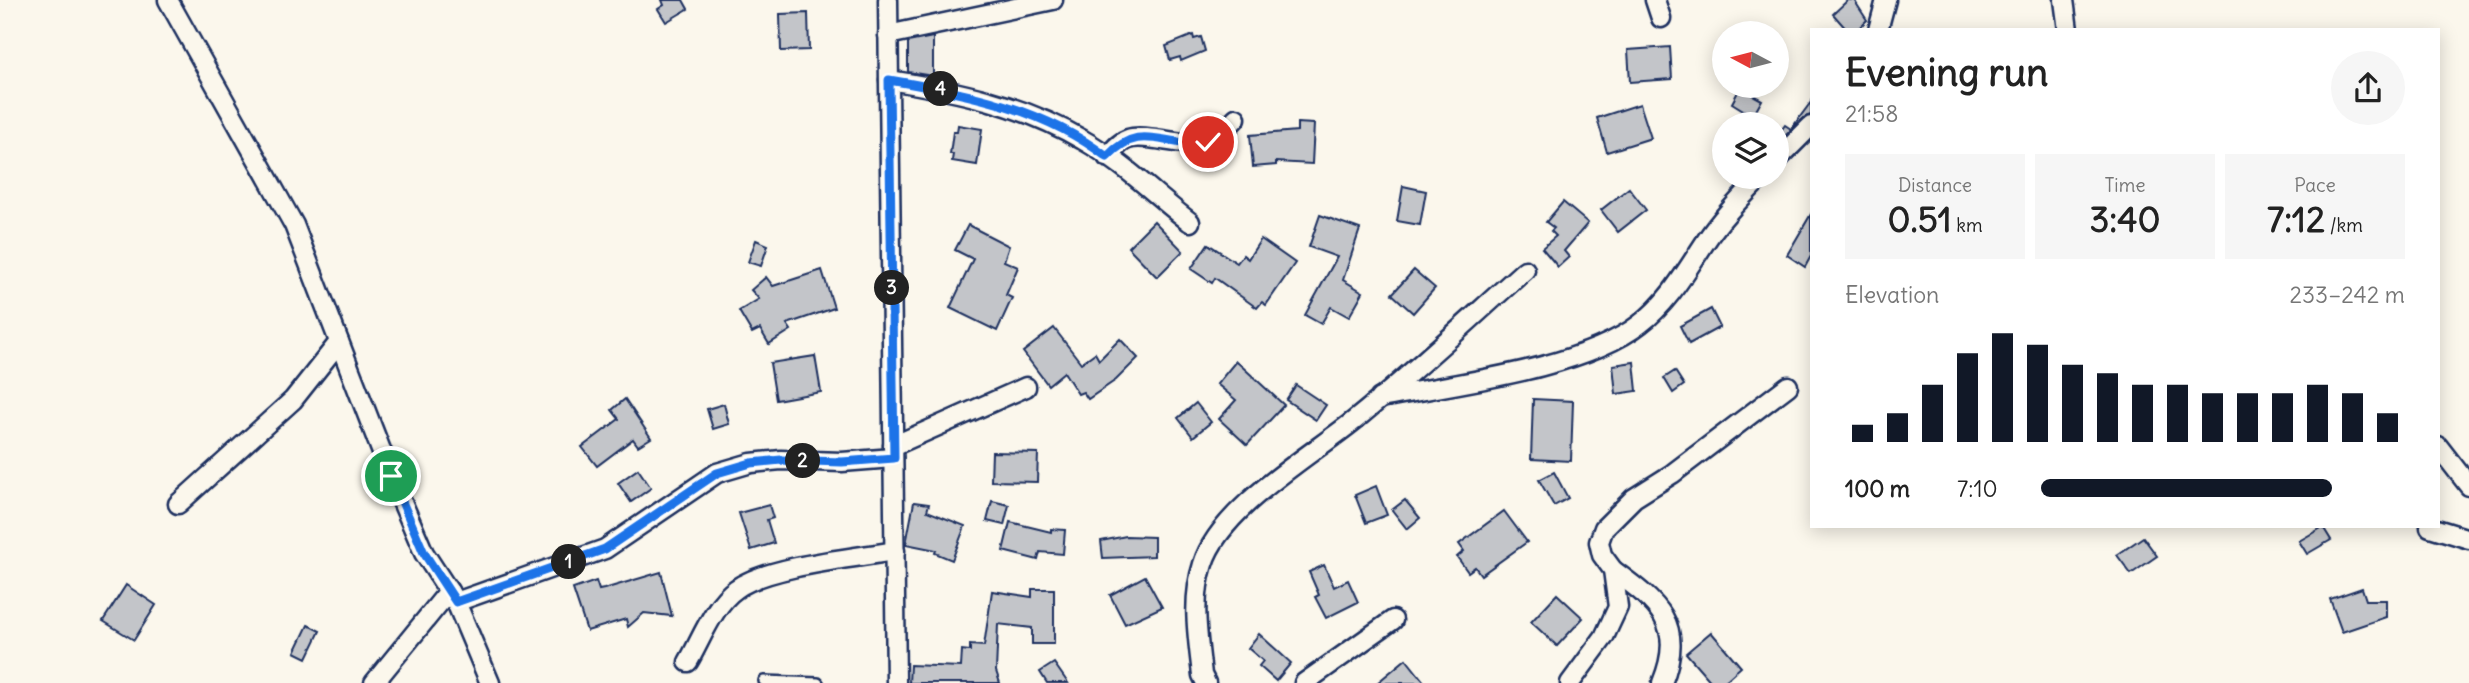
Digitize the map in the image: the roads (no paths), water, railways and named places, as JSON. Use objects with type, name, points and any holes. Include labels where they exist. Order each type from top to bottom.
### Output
[{"type":"street","points":[[168,0],[294,225],[424,553],[452,596],[490,683]]},
{"type":"street","points":[[888,0],[896,683]]},
{"type":"street","points":[[888,35],[1053,0]]},
{"type":"street","points":[[1655,0],[1661,18]]},
{"type":"street","points":[[1879,28],[1886,0]]},
{"type":"street","points":[[2064,0],[2068,28]]},
{"type":"street","points":[[889,80],[964,93],[1011,106],[1047,120],[1086,141],[1190,222]]},
{"type":"street","points":[[1107,157],[1127,139],[1139,137],[1194,145],[1208,142],[1221,134],[1236,118]]},
{"type":"street","points":[[1789,148],[1810,127]]},
{"type":"street","points":[[1380,398],[1516,372],[1596,349],[1640,324],[1685,277],[1706,240],[1751,189]]},
{"type":"street","points":[[1206,683],[1202,675],[1195,602],[1203,561],[1244,505],[1380,398],[1525,270]]},
{"type":"street","points":[[177,504],[293,400],[339,342]]},
{"type":"street","points":[[1662,683],[1673,651],[1664,614],[1640,590],[1613,570],[1602,555],[1598,542],[1604,528],[1634,498],[1672,474],[1788,386]]},
{"type":"street","points":[[374,683],[452,596],[605,549],[717,473],[751,463],[781,460],[842,462],[893,452],[1026,387]]},
{"type":"street","points":[[2440,449],[2469,486]]},
{"type":"street","points":[[2433,528],[2469,539]]},
{"type":"street","points":[[688,662],[735,589],[780,572],[895,551]]},
{"type":"street","points":[[1570,683],[1604,637],[1618,607],[1613,570]]},
{"type":"street","points":[[1304,683],[1393,620]]},
{"type":"lane","points":[[764,681],[818,683]]}]
